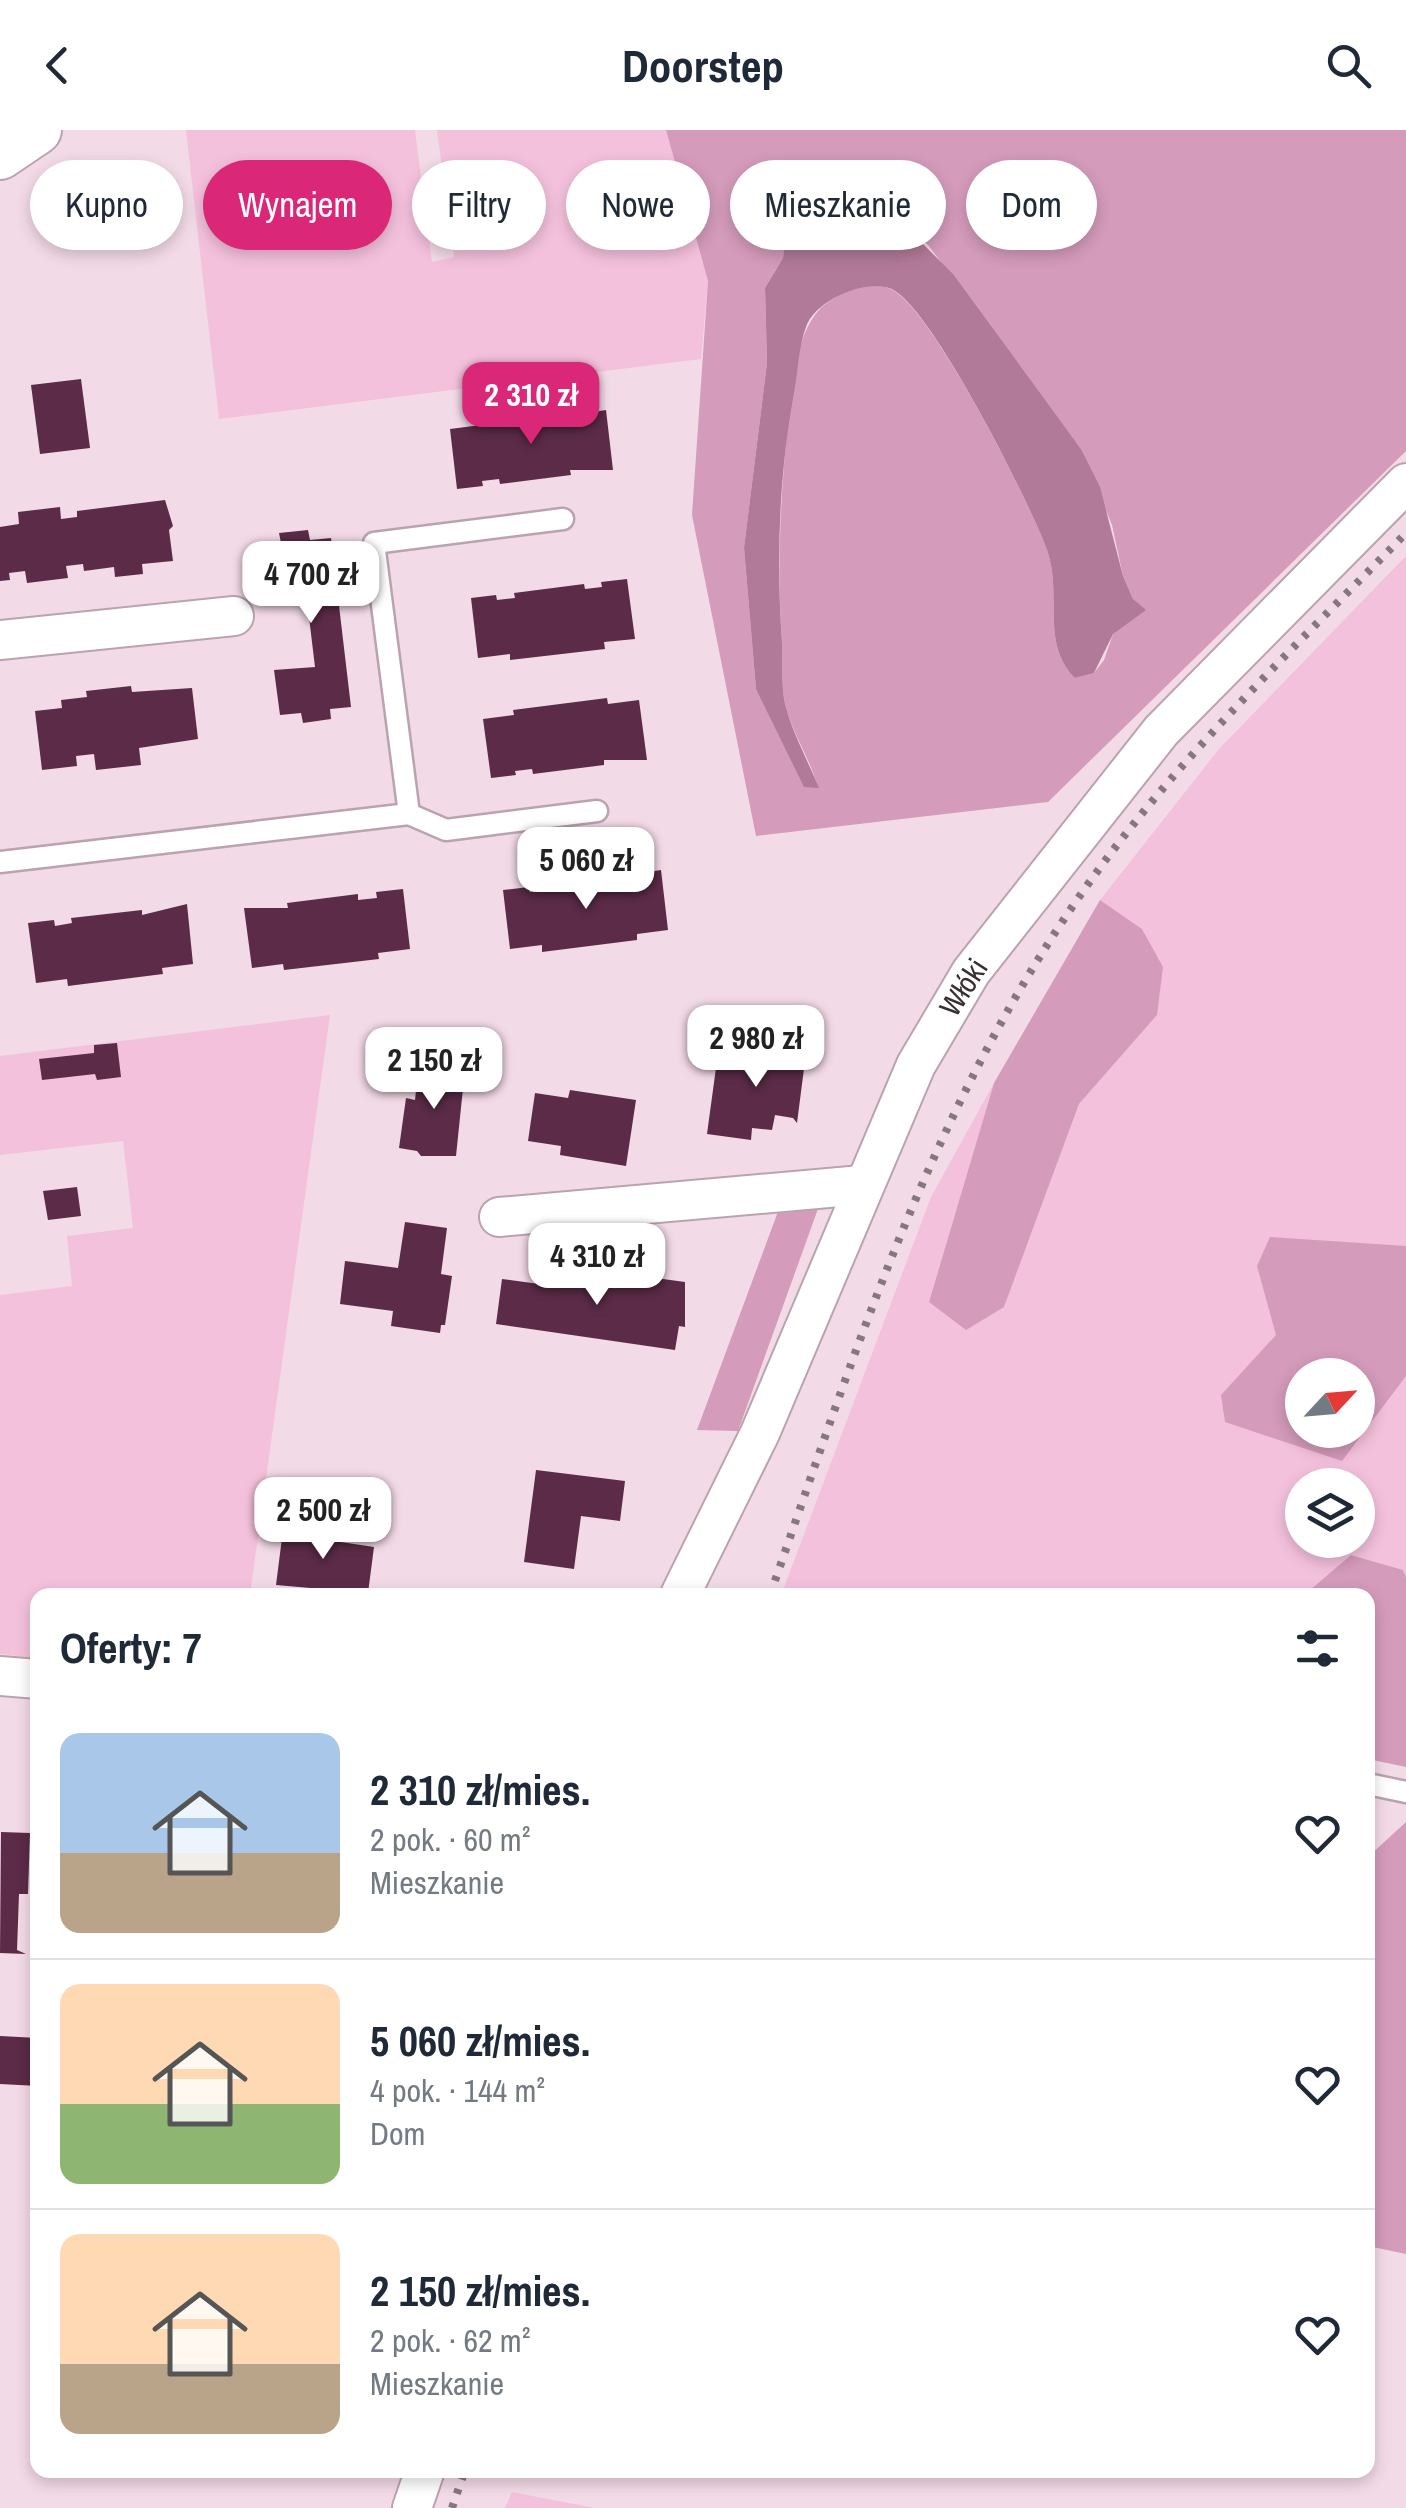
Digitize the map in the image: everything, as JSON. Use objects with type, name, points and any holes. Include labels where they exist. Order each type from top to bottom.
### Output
[{"type":"street","points":[[0,155],[36,130]]},
{"type":"street","name":"Włóki","points":[[683,1588],[760,1433],[862,1185],[916,1065],[945,1014],[1050,866],[1162,730],[1406,483]]},
{"type":"street","points":[[0,640],[234,616]]},
{"type":"street","points":[[499,1217],[862,1185]]},
{"type":"street","points":[[0,1676],[30,1678]]},
{"type":"street","points":[[412,2508],[422,2478]]},
{"type":"lane","points":[[408,814],[374,543],[563,518]]},
{"type":"lane","points":[[0,862],[408,814],[446,830],[598,810]]},
{"type":"lane","points":[[1375,1785],[1406,1792]]},
{"type":"shaded area","points":[[186,130],[415,130],[419,160],[412,160],[412,250],[430,250],[432,262],[454,257],[453,250],[546,250],[546,160],[441,160],[437,130],[666,130],[674,160],[566,160],[566,250],[699,250],[708,281],[701,359],[219,419]]},
{"type":"shaded area","points":[[666,130],[1406,130],[1406,451],[1048,802],[756,836],[692,515],[708,281],[699,250],[710,250],[710,160],[674,160]],"holes":[[[730,160],[946,160],[946,250],[932,250],[1081,449],[1112,525],[1123,576],[1133,599],[1127,621],[1113,634],[1104,660],[1094,673],[1075,678],[1058,649],[1047,550],[1000,450],[927,327],[906,301],[880,286],[851,290],[819,310],[805,334],[796,364],[780,534],[785,704],[818,788],[756,689],[744,548],[767,363],[765,288],[784,250],[730,250]]]},
{"type":"shaded area","points":[[784,250],[929,250],[953,274],[1081,449],[1100,487],[1123,576],[1133,599],[1146,610],[1113,634],[1094,673],[1075,678],[1058,650],[1047,550],[977,406],[928,327],[889,288],[866,287],[829,301],[811,318],[804,334],[785,451],[780,515],[785,704],[819,788],[804,787],[756,689],[744,548],[767,363],[765,288]]},
{"type":"shaded area","points":[[1406,556],[1406,1577],[1403,1570],[1361,1558],[1375,1558],[1375,1468],[1285,1468],[1285,1558],[1347,1558],[1312,1588],[784,1588],[931,1197],[994,1083],[929,1302],[1004,1307],[1079,1104],[1157,1015],[1142,929],[1100,900],[1219,749]]},
{"type":"shaded area","points":[[1100,900],[1142,929],[1163,967],[1157,1015],[1079,1104],[1004,1307],[966,1330],[929,1302],[994,1083]]},
{"type":"shaded area","points":[[330,1015],[251,1588],[30,1588],[30,1657],[0,1654],[0,1295],[72,1286],[67,1236],[133,1228],[123,1141],[0,1155],[0,1056]]},
{"type":"shaded area","points":[[819,1206],[738,1431],[697,1430],[779,1209]]},
{"type":"shaded area","points":[[1270,1237],[1406,1246],[1406,1376],[1375,1417],[1375,1358],[1285,1358],[1285,1442],[1225,1422],[1221,1395],[1276,1335],[1257,1266]]},
{"type":"shaded area","points":[[1303,1448],[1352,1448],[1342,1461]]},
{"type":"shaded area","points":[[1347,1558],[1403,1570],[1406,1767],[1375,1760],[1375,1588],[1312,1588]]},
{"type":"shaded area","points":[[1406,1822],[1406,2254],[1375,2247],[1375,1851]]},
{"type":"shaded area","points":[[512,2492],[595,2508],[505,2508]]},
{"type":"building","points":[[81,379],[90,448],[40,454],[31,385]]},
{"type":"building","points":[[574,408],[575,415],[606,410],[613,470],[570,470],[571,475],[500,484],[499,479],[482,481],[483,486],[457,489],[450,429],[481,425],[480,420]]},
{"type":"building","points":[[165,500],[173,526],[169,530],[173,561],[142,564],[143,574],[115,577],[114,567],[84,571],[83,564],[66,566],[68,578],[27,583],[25,571],[9,573],[10,580],[0,581],[0,527],[19,524],[18,512],[60,507],[61,519],[77,517],[77,511]]},
{"type":"building","points":[[308,530],[310,540],[331,538],[351,707],[330,709],[331,719],[303,723],[301,713],[280,715],[274,670],[315,667],[305,584],[265,591],[259,546],[281,543],[279,533]]},
{"type":"building","points":[[627,579],[635,639],[604,642],[605,649],[510,660],[510,654],[478,658],[471,598],[515,598],[514,593],[584,584],[585,589],[602,587],[601,582]]},
{"type":"building","points":[[131,686],[132,692],[192,688],[198,739],[139,748],[141,765],[96,770],[94,754],[76,756],[77,766],[42,770],[35,711],[62,708],[61,700],[87,697],[86,691]]},
{"type":"building","points":[[607,698],[608,704],[639,700],[647,760],[604,760],[604,765],[533,774],[532,769],[491,778],[483,719],[514,715],[513,710]]},
{"type":"building","points":[[661,870],[668,930],[637,934],[637,940],[542,952],[542,945],[510,949],[503,890],[547,890],[546,885],[617,876],[617,881],[636,879],[635,874]]},
{"type":"building","points":[[403,889],[410,949],[378,953],[379,959],[284,970],[283,964],[252,968],[244,908],[288,908],[287,903],[358,894],[358,900],[377,898],[376,892]]},
{"type":"building","points":[[187,904],[193,964],[162,968],[163,974],[68,986],[67,979],[36,983],[28,923],[54,920],[55,926],[72,923],[71,918],[142,910],[142,915]]},
{"type":"building","points":[[762,1037],[794,1041],[793,1051],[806,1053],[797,1123],[793,1118],[775,1115],[772,1130],[752,1128],[751,1140],[707,1134],[718,1053],[759,1059]]},
{"type":"building","points":[[117,1043],[121,1077],[97,1080],[95,1074],[42,1080],[39,1059],[94,1053],[94,1045]]},
{"type":"building","points":[[419,1063],[465,1069],[456,1156],[421,1156],[417,1151],[399,1148],[406,1098],[415,1100]]},
{"type":"building","points":[[570,1090],[636,1100],[626,1166],[560,1155],[561,1146],[528,1141],[535,1093],[568,1098]]},
{"type":"building","points":[[77,1187],[81,1216],[48,1220],[43,1191]]},
{"type":"building","points":[[405,1222],[447,1228],[441,1274],[452,1276],[445,1325],[441,1325],[440,1333],[391,1326],[393,1311],[340,1304],[345,1261],[398,1268]]},
{"type":"building","points":[[557,1265],[601,1271],[600,1279],[640,1284],[641,1276],[685,1282],[685,1327],[679,1326],[675,1350],[496,1324],[502,1279],[554,1286]]},
{"type":"building","points":[[536,1470],[625,1481],[620,1521],[581,1516],[574,1569],[524,1562]]},
{"type":"building","points":[[307,1523],[319,1525],[323,1535],[374,1547],[369,1588],[276,1585],[283,1530],[301,1532]]},
{"type":"building","points":[[1,1832],[30,1833],[28,1894],[19,1894],[17,1950],[26,1954],[0,1953]]},
{"type":"building","points":[[0,2036],[30,2038],[30,2086],[0,2084]]},
{"type":"railway","points":[[772,1588],[905,1226],[987,1048],[1036,963],[1091,880],[1163,788],[1406,533]]},
{"type":"railway","points":[[452,2508],[462,2478]]}]
